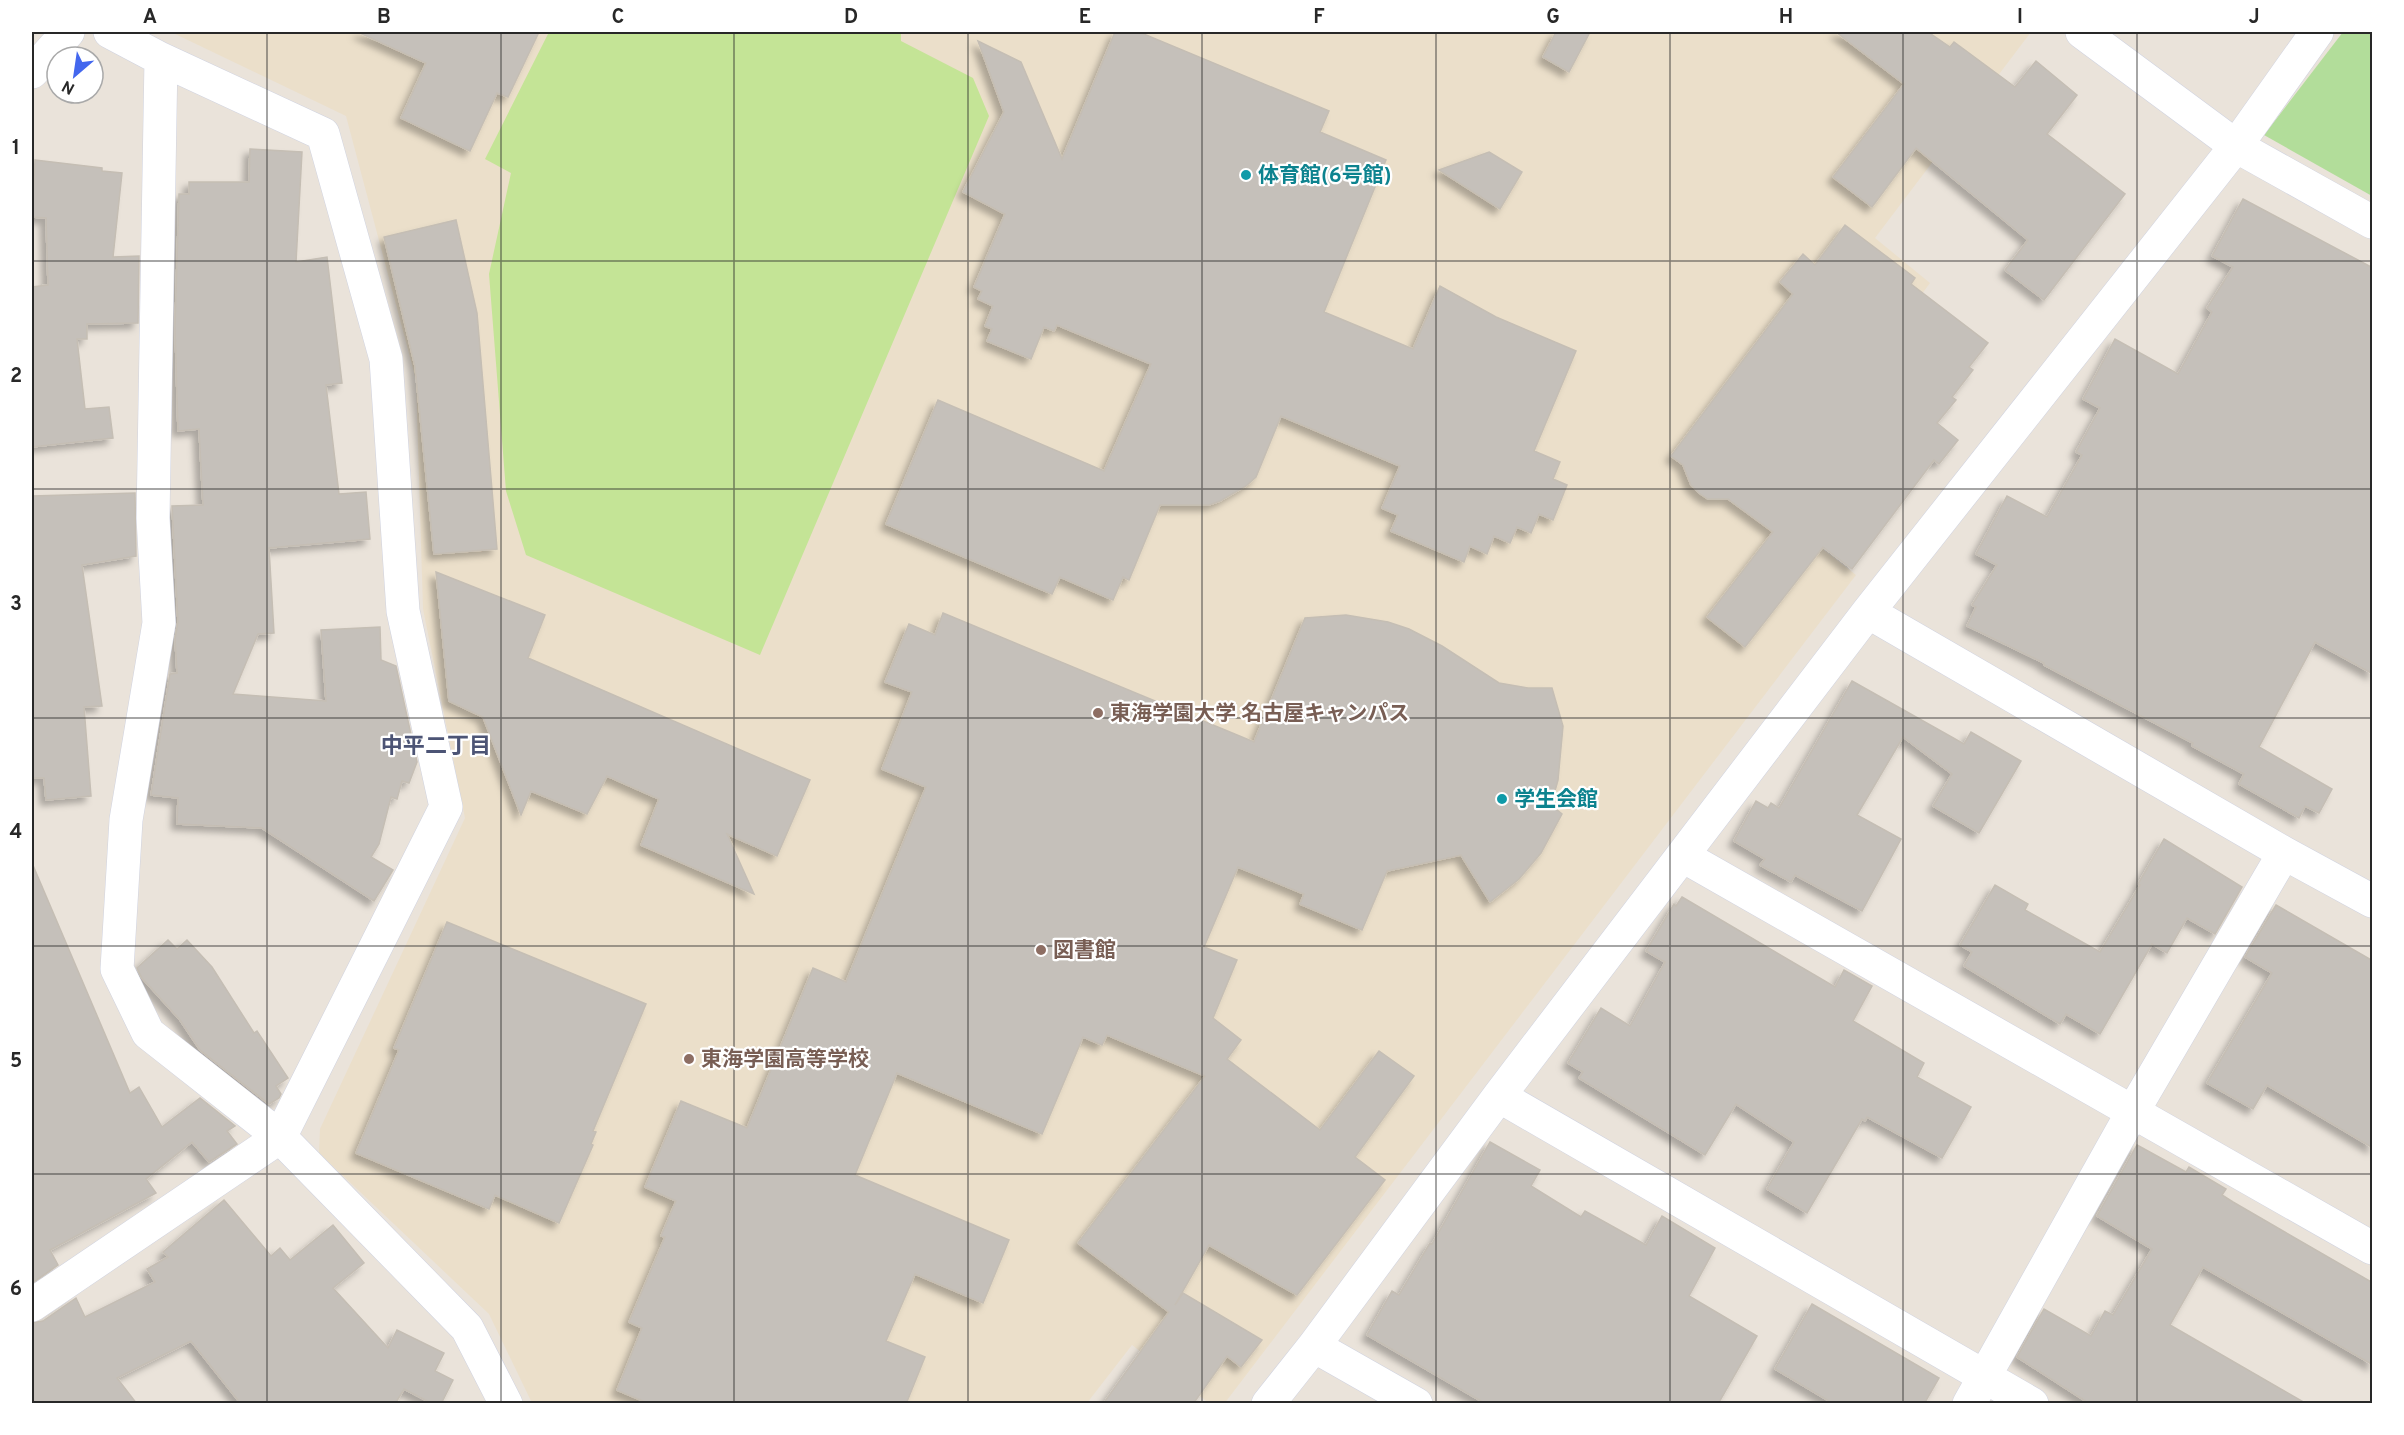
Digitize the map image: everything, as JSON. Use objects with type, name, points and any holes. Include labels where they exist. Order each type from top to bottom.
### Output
[{"type":"street","points":[[32,72],[68,32]]},
{"type":"street","points":[[32,1305],[280,1137],[446,807],[403,611],[386,359],[323,134],[161,59],[110,32]]},
{"type":"street","points":[[2082,32],[2236,146],[2373,222]]},
{"type":"street","points":[[1268,1404],[1314,1346],[1499,1096],[1868,612],[2236,146],[2317,32]]},
{"type":"street","points":[[161,59],[153,518],[159,623],[126,820],[117,969],[148,1033],[280,1137],[467,1328],[506,1404]]},
{"type":"street","points":[[1868,612],[2284,853],[2373,901]]},
{"type":"street","points":[[1977,1390],[2132,1113],[2284,853]]},
{"type":"street","points":[[1683,856],[2373,1248]]},
{"type":"street","points":[[1499,1096],[1977,1390],[2032,1404]]},
{"type":"street","points":[[1314,1346],[1416,1404]]},
{"type":"shaded area","name":"東海学園大学 名古屋キャンパス","points":[[171,32],[2031,32],[1875,238],[1930,283],[1766,505],[1856,575],[1224,1404],[1209,1403],[1132,1345],[1087,1403],[532,1403],[489,1314],[319,1153],[320,1129],[465,818],[423,609],[416,380],[346,116]]},
{"type":"green space","points":[[549,32],[901,32],[901,41],[973,78],[989,116],[760,655],[526,555],[506,491],[489,274],[511,173],[485,159]]},
{"type":"green space","points":[[2343,32],[2372,32],[2372,196],[2264,135]]},
{"type":"building","points":[[358,32],[539,32],[508,97],[497,93],[470,151],[401,118],[426,63]]},
{"type":"building","points":[[1115,32],[1139,32],[1329,111],[1320,132],[1386,160],[1324,312],[1413,349],[1440,286],[1496,317],[1576,351],[1534,451],[1560,462],[1553,479],[1567,485],[1553,520],[1539,514],[1531,533],[1517,527],[1510,543],[1494,536],[1487,554],[1470,546],[1464,562],[1391,531],[1398,515],[1382,508],[1400,466],[1281,416],[1256,477],[1246,486],[1209,505],[1160,505],[1129,580],[1123,577],[1113,600],[1060,577],[1052,594],[886,524],[938,400],[1104,471],[1151,364],[1057,325],[1054,331],[1044,327],[1031,359],[987,341],[992,329],[985,326],[993,306],[978,299],[982,291],[974,287],[1005,214],[963,192],[1004,112],[978,41],[1021,62],[1062,159]]},
{"type":"building","points":[[1556,32],[1590,32],[1569,72],[1543,57]]},
{"type":"building","points":[[1836,32],[1928,32],[1950,47],[1954,42],[2015,87],[2036,61],[2077,95],[2047,134],[2125,194],[2044,300],[2005,270],[2028,240],[1916,148],[1872,207],[1833,177],[1904,84]]},
{"type":"building","points":[[250,149],[302,152],[296,262],[327,257],[342,383],[326,385],[339,494],[366,492],[370,539],[269,548],[274,633],[258,634],[233,694],[326,701],[321,630],[380,627],[381,660],[396,666],[417,762],[409,783],[402,781],[397,799],[391,797],[379,844],[371,857],[393,870],[374,901],[262,828],[177,824],[178,798],[151,795],[170,674],[177,673],[175,639],[178,622],[172,506],[203,505],[199,429],[178,431],[175,327],[179,194],[189,194],[189,182],[249,182]]},
{"type":"building","points":[[1489,152],[1522,172],[1500,209],[1439,170]]},
{"type":"building","points":[[35,160],[102,168],[102,171],[122,173],[113,257],[139,256],[138,323],[87,324],[87,339],[77,339],[85,409],[109,407],[113,438],[32,447],[32,287],[48,285],[46,218],[32,217]]},
{"type":"building","points":[[2243,199],[2373,268],[2373,674],[2315,642],[2259,747],[2332,789],[2319,813],[2305,806],[2299,818],[2239,784],[2244,774],[2192,746],[2193,743],[2044,663],[1967,626],[1976,607],[1972,605],[1997,565],[1976,554],[2007,496],[2047,517],[2082,455],[2076,452],[2100,408],[2083,399],[2115,339],[2178,374],[2212,312],[2207,308],[2233,267],[2212,256]]},
{"type":"building","points":[[456,220],[477,313],[497,549],[434,554],[415,366],[384,237]]},
{"type":"building","points":[[1845,225],[1915,278],[1911,284],[1988,343],[1969,367],[1973,370],[1952,397],[1956,400],[1937,423],[1958,440],[1939,464],[1934,460],[1852,569],[1823,547],[1745,647],[1707,617],[1773,532],[1728,499],[1708,499],[1699,493],[1691,485],[1683,465],[1671,456],[1793,294],[1780,282],[1803,254],[1815,265]]},
{"type":"building","points":[[135,493],[136,556],[82,565],[102,706],[84,707],[91,796],[46,800],[44,778],[32,778],[32,496]]},
{"type":"building","points":[[436,572],[545,615],[528,658],[810,780],[777,856],[727,834],[754,894],[641,845],[659,799],[607,776],[587,814],[531,791],[521,815],[483,717],[449,701]]},
{"type":"building","points":[[943,613],[1254,742],[1305,618],[1346,615],[1388,622],[1409,629],[1442,646],[1499,683],[1528,688],[1552,688],[1563,726],[1558,780],[1551,805],[1562,814],[1541,853],[1519,879],[1490,902],[1461,855],[1387,871],[1362,930],[1300,904],[1304,894],[1238,867],[1204,947],[1237,960],[1213,1018],[1241,1040],[1227,1059],[1320,1130],[1379,1051],[1414,1076],[1355,1157],[1385,1180],[1297,1295],[1209,1245],[1175,1305],[1183,1293],[1262,1340],[1241,1367],[1227,1356],[1193,1404],[1103,1404],[1169,1312],[1078,1243],[1205,1076],[1107,1035],[1102,1045],[1083,1037],[1042,1134],[897,1073],[855,1175],[1009,1240],[983,1303],[915,1274],[886,1341],[925,1357],[906,1404],[650,1404],[617,1390],[642,1328],[629,1322],[665,1237],[661,1236],[676,1201],[645,1187],[681,1101],[747,1128],[813,968],[846,982],[926,787],[882,769],[912,692],[885,682],[909,624],[935,635]]},
{"type":"building","points":[[1852,681],[1964,744],[1971,732],[2021,761],[1979,833],[1933,806],[1952,774],[1903,737],[1857,815],[1901,839],[1862,911],[1795,875],[1791,882],[1760,865],[1765,859],[1734,841],[1756,801],[1768,808],[1771,803],[1779,808]]},
{"type":"building","points":[[2164,839],[2242,887],[2215,934],[2187,918],[2167,953],[2152,944],[2100,1034],[2066,1014],[2060,1024],[1964,966],[1972,952],[1960,945],[1995,885],[2028,904],[2025,910],[2100,952]]},
{"type":"building","points":[[32,863],[130,1093],[139,1087],[162,1127],[200,1098],[235,1126],[227,1131],[237,1144],[209,1162],[192,1142],[146,1179],[156,1193],[50,1250],[58,1265],[32,1283]]},
{"type":"building","points":[[1682,897],[1835,987],[1844,970],[1872,986],[1853,1021],[1924,1063],[1917,1077],[1971,1107],[1942,1158],[1867,1117],[1865,1121],[1862,1119],[1807,1213],[1767,1189],[1794,1142],[1736,1104],[1705,1155],[1579,1078],[1583,1072],[1568,1063],[1601,1008],[1630,1026],[1665,962],[1646,951],[1674,904],[1676,906]]},
{"type":"building","points":[[2276,905],[2373,961],[2373,1148],[2267,1085],[2253,1109],[2207,1083],[2272,973],[2245,957]]},
{"type":"building","points":[[447,922],[646,1004],[593,1131],[596,1132],[591,1144],[593,1145],[559,1223],[495,1195],[489,1209],[356,1153],[399,1050],[394,1048]]},
{"type":"building","points":[[168,940],[177,949],[187,940],[212,967],[254,1033],[257,1031],[288,1078],[276,1086],[281,1094],[279,1098],[269,1104],[200,1050],[180,1020],[142,978],[137,968]]},
{"type":"building","points":[[1490,1142],[1540,1170],[1531,1186],[1581,1217],[1585,1211],[1646,1245],[1662,1216],[1715,1248],[1689,1296],[1757,1336],[1718,1404],[1486,1404],[1367,1335],[1392,1291],[1399,1295],[1430,1243],[1432,1244]]},
{"type":"building","points":[[2137,1145],[2186,1172],[2189,1167],[2226,1189],[2222,1195],[2233,1202],[2373,1283],[2373,1365],[2203,1267],[2170,1325],[2307,1404],[2090,1404],[2017,1357],[2044,1309],[2091,1336],[2105,1311],[2113,1315],[2152,1249],[2097,1216]]},
{"type":"building","points":[[224,1200],[271,1256],[280,1248],[290,1260],[333,1225],[364,1263],[333,1288],[388,1348],[397,1330],[444,1353],[435,1371],[453,1380],[441,1404],[433,1404],[404,1389],[395,1404],[241,1404],[191,1341],[117,1378],[137,1404],[32,1404],[32,1323],[43,1321],[76,1298],[85,1317],[155,1282],[147,1269],[168,1257],[163,1252]]},
{"type":"building","points":[[1812,1304],[1939,1378],[1924,1404],[1834,1404],[1775,1369]]},
{"type":"place","name":"体育館(6号館)","points":[[1246,175]]},
{"type":"place","name":"東海学園大学 名古屋キャンパス","points":[[1098,713]]},
{"type":"place","name":"学生会館","points":[[1502,799]]},
{"type":"place","name":"図書館","points":[[1041,950]]},
{"type":"place","name":"東海学園高等学校","points":[[689,1059]]},
{"type":"district","name":"中平二丁目","points":[[436,745]]}]
